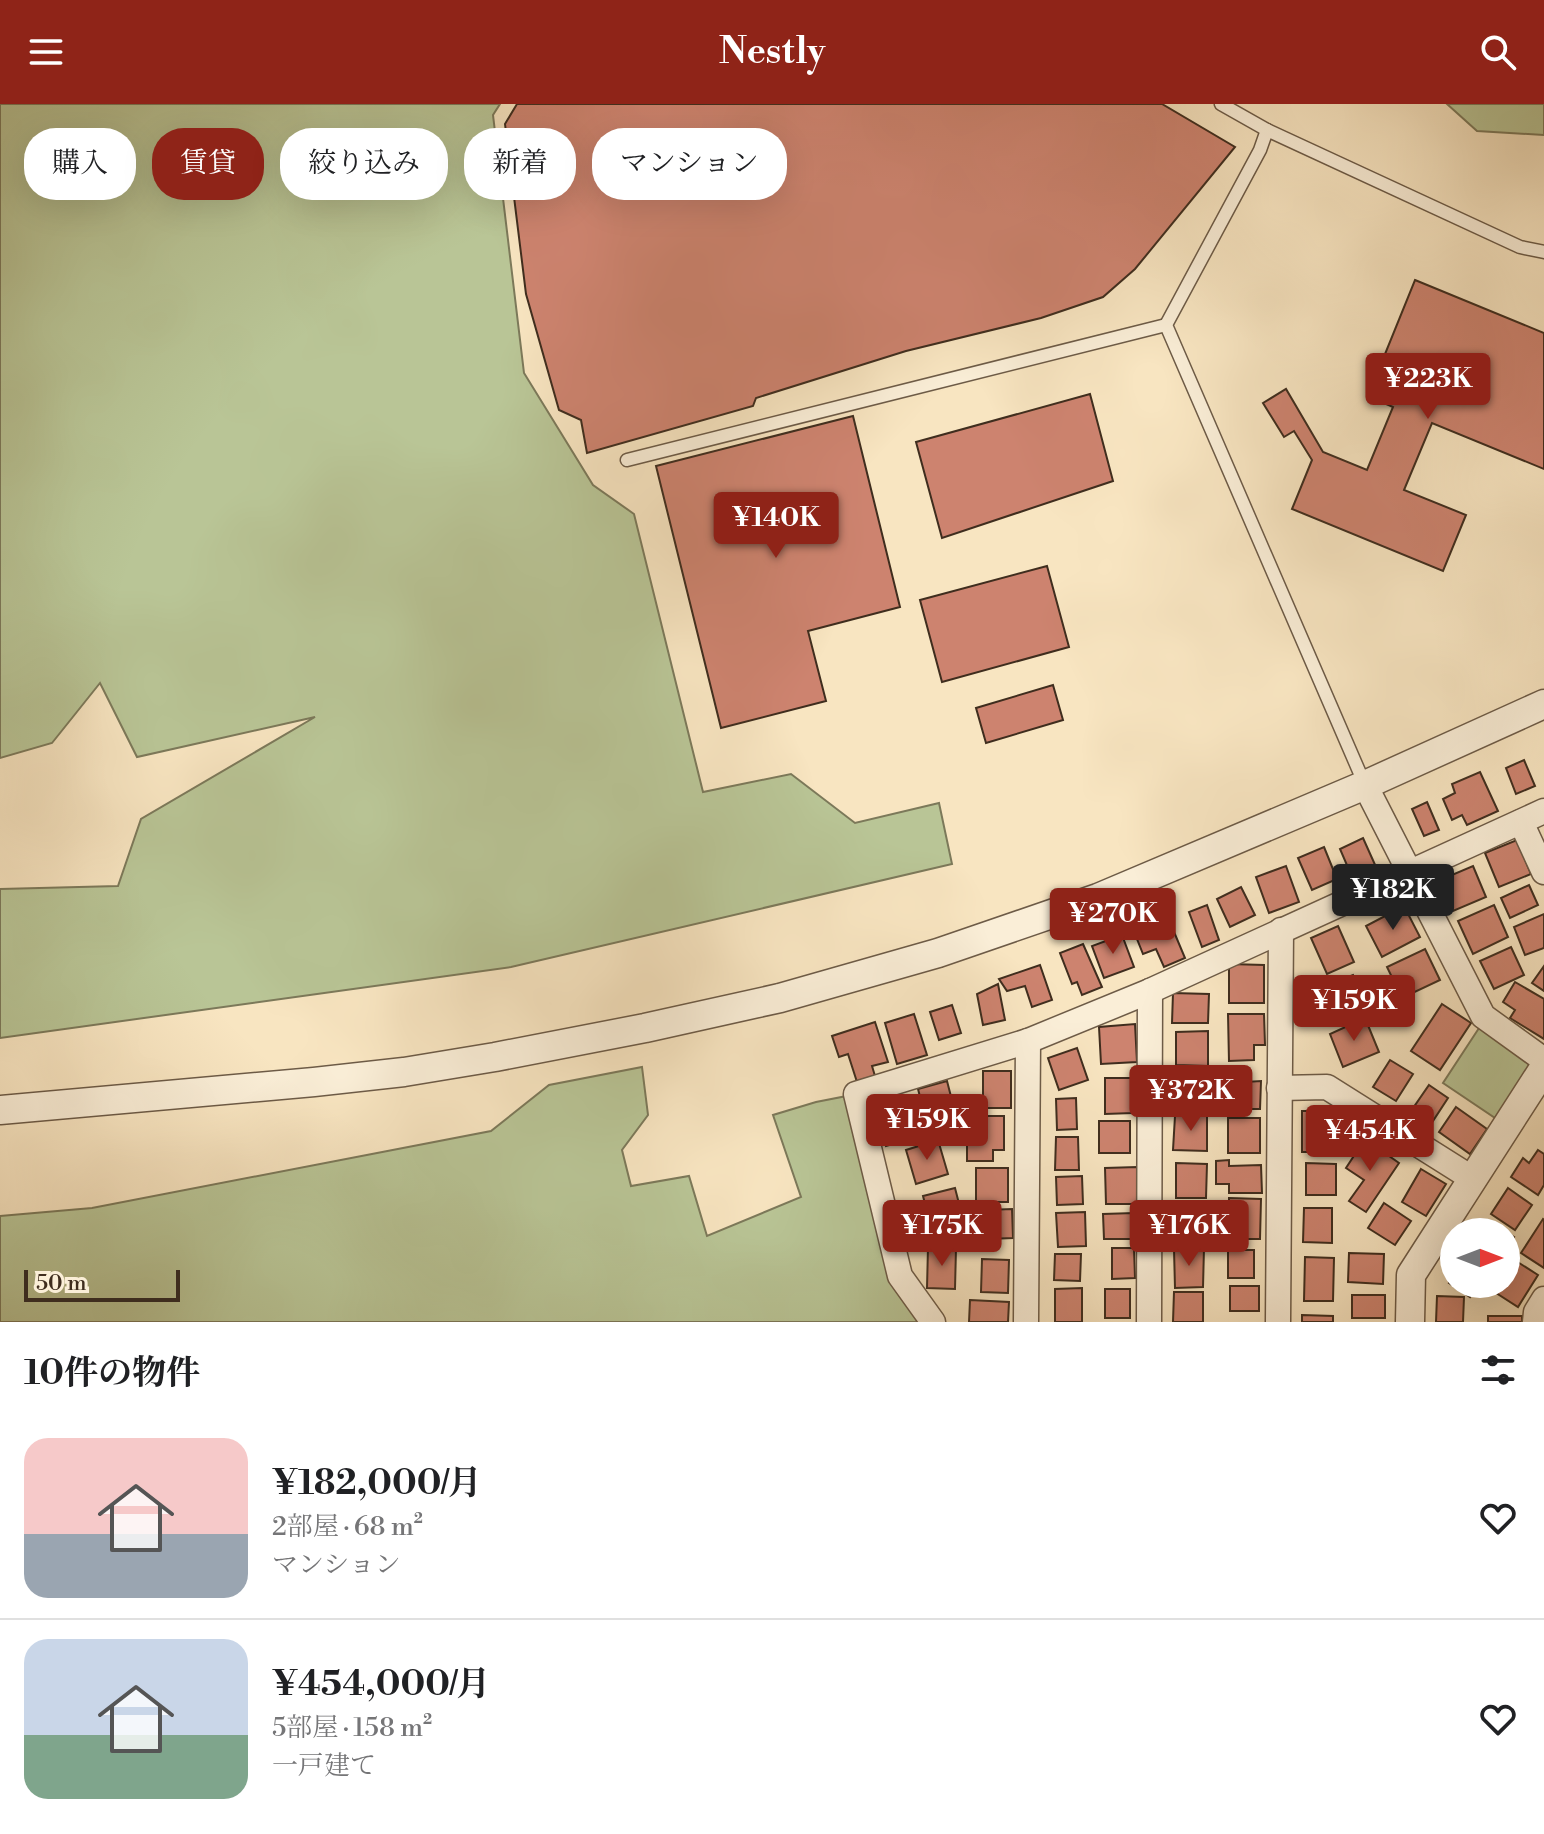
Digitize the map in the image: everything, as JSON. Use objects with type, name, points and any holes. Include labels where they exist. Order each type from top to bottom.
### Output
[{"type":"street","points":[[0,1110],[404,1072],[630,1031],[780,998],[938,953],[1098,898],[1365,785],[1544,704]]},
{"type":"street","points":[[1365,785],[1483,1016],[1544,1060]]},
{"type":"street","points":[[933,1322],[900,1276],[856,1094],[1028,1041],[1150,991],[1544,811]]},
{"type":"street","points":[[1521,822],[1544,872]]},
{"type":"street","points":[[1278,1322],[1281,930]]},
{"type":"street","points":[[1149,1322],[1150,991]]},
{"type":"street","points":[[1026,1322],[1028,1041]]},
{"type":"street","points":[[1410,1322],[1411,1275],[1544,1068]]},
{"type":"street","points":[[1279,1088],[1327,1087],[1473,1179]]},
{"type":"street","points":[[1535,1322],[1536,1312],[1544,1299]]},
{"type":"lane","points":[[1221,104],[1267,130],[1520,247],[1544,252]]},
{"type":"lane","points":[[627,460],[1166,325],[1260,150],[1267,130]]},
{"type":"lane","points":[[1166,325],[1365,785]]},
{"type":"green space","points":[[0,104],[500,104],[493,115],[495,128],[464,128],[464,200],[503,200],[524,373],[593,485],[634,514],[703,792],[791,774],[855,823],[939,803],[952,864],[511,967],[0,1038],[0,889],[118,886],[141,819],[315,717],[137,757],[100,683],[52,743],[0,758]]},
{"type":"green space","points":[[1447,104],[1544,104],[1544,135],[1477,131]]},
{"type":"green space","points":[[1481,1025],[1544,1060],[1507,1126],[1443,1083]]},
{"type":"green space","points":[[642,1067],[648,1115],[622,1150],[631,1186],[689,1176],[707,1236],[801,1197],[773,1115],[852,1095],[927,1322],[0,1322],[0,1216],[92,1208],[491,1131],[549,1085]]},
{"type":"building","points":[[517,104],[1162,104],[1235,147],[1135,269],[1103,297],[1041,318],[906,351],[756,398],[753,406],[587,453],[581,420],[559,410],[526,294],[514,200],[576,200],[576,128],[505,128]]},
{"type":"building","points":[[1415,280],[1544,333],[1544,469],[1432,423],[1404,490],[1466,515],[1443,571],[1292,509],[1312,460],[1294,431],[1284,437],[1263,403],[1286,389],[1323,452],[1367,470],[1393,407],[1368,396]]},
{"type":"building","points":[[1090,394],[1113,481],[942,538],[916,442]]},
{"type":"building","points":[[853,416],[900,607],[808,631],[826,701],[721,728],[656,466]]},
{"type":"building","points":[[1047,566],[1069,647],[942,682],[920,600]]},
{"type":"building","points":[[1053,685],[1063,720],[986,743],[976,708]]},
{"type":"building","points":[[1524,760],[1535,786],[1516,794],[1506,768]]},
{"type":"building","points":[[1480,772],[1498,811],[1467,825],[1462,815],[1452,820],[1443,799],[1455,793],[1452,784]]},
{"type":"building","points":[[1427,802],[1439,830],[1424,836],[1412,809]]},
{"type":"building","points":[[1363,838],[1376,867],[1349,870],[1340,849]]},
{"type":"building","points":[[1517,840],[1531,874],[1499,887],[1485,853]]},
{"type":"building","points":[[1324,847],[1337,879],[1312,890],[1298,858]]},
{"type":"building","points":[[1286,866],[1299,902],[1269,913],[1256,877]]},
{"type":"building","points":[[1473,866],[1486,897],[1453,911],[1440,880]]},
{"type":"building","points":[[1529,885],[1538,905],[1510,918],[1501,898]]},
{"type":"building","points":[[1241,887],[1255,915],[1230,927],[1217,899]]},
{"type":"building","points":[[1207,905],[1219,940],[1202,947],[1189,912]]},
{"type":"building","points":[[1494,905],[1508,937],[1473,954],[1458,921]]},
{"type":"building","points":[[1404,906],[1420,937],[1382,957],[1366,926]]},
{"type":"building","points":[[1544,914],[1544,948],[1525,955],[1514,927]]},
{"type":"building","points":[[1169,920],[1185,958],[1164,967],[1156,949],[1143,954],[1135,934]]},
{"type":"building","points":[[1338,926],[1354,962],[1327,974],[1311,938]]},
{"type":"building","points":[[1122,935],[1134,967],[1104,978],[1092,946]]},
{"type":"building","points":[[1083,944],[1102,987],[1082,995],[1077,982],[1072,984],[1060,953]]},
{"type":"building","points":[[1511,947],[1524,975],[1494,989],[1480,961]]},
{"type":"building","points":[[1425,949],[1440,980],[1402,998],[1387,967]]},
{"type":"building","points":[[1229,964],[1264,965],[1264,1003],[1229,1003]]},
{"type":"building","points":[[1040,965],[1052,1000],[1032,1007],[1025,986],[1007,991],[999,979]]},
{"type":"building","points":[[1544,966],[1544,991],[1532,983]]},
{"type":"building","points":[[1353,975],[1366,1007],[1329,1023],[1324,1010],[1334,1006],[1325,986]]},
{"type":"building","points":[[1515,982],[1544,999],[1544,1039],[1510,1018],[1515,1010],[1503,1002]]},
{"type":"building","points":[[998,984],[1005,1020],[983,1025],[977,994]]},
{"type":"building","points":[[1173,993],[1209,994],[1208,1023],[1172,1023]]},
{"type":"building","points":[[1442,1004],[1471,1023],[1440,1070],[1411,1051]]},
{"type":"building","points":[[952,1005],[961,1033],[939,1040],[930,1012]]},
{"type":"building","points":[[914,1014],[927,1055],[897,1064],[885,1023]]},
{"type":"building","points":[[1228,1014],[1264,1014],[1265,1045],[1254,1045],[1254,1060],[1229,1061]]},
{"type":"building","points":[[1365,1018],[1379,1052],[1343,1067],[1330,1034]]},
{"type":"building","points":[[875,1022],[888,1062],[872,1066],[875,1076],[857,1082],[848,1054],[839,1057],[832,1036]]},
{"type":"building","points":[[1135,1024],[1137,1062],[1101,1064],[1099,1027]]},
{"type":"building","points":[[1208,1031],[1208,1066],[1176,1065],[1176,1032]]},
{"type":"building","points":[[1077,1048],[1088,1080],[1059,1090],[1048,1058]]},
{"type":"building","points":[[1390,1060],[1413,1074],[1396,1101],[1373,1087]]},
{"type":"building","points":[[983,1071],[1011,1071],[1011,1108],[983,1108]]},
{"type":"building","points":[[1207,1074],[1207,1108],[1173,1108],[1172,1075]]},
{"type":"building","points":[[1105,1078],[1133,1078],[1133,1113],[1105,1114]]},
{"type":"building","points":[[947,1081],[956,1116],[927,1124],[918,1089]]},
{"type":"building","points":[[1261,1081],[1260,1109],[1228,1109],[1229,1083]]},
{"type":"building","points":[[1429,1085],[1448,1098],[1429,1127],[1409,1114]]},
{"type":"building","points":[[1076,1098],[1077,1129],[1057,1130],[1056,1099]]},
{"type":"building","points":[[906,1103],[916,1137],[886,1146],[876,1111]]},
{"type":"building","points":[[1456,1107],[1487,1129],[1470,1154],[1439,1132]]},
{"type":"building","points":[[1302,1111],[1334,1111],[1334,1152],[1302,1152]]},
{"type":"building","points":[[967,1116],[1004,1116],[1004,1150],[993,1150],[993,1161],[967,1161]]},
{"type":"building","points":[[1175,1116],[1207,1116],[1207,1151],[1173,1150]]},
{"type":"building","points":[[1228,1118],[1260,1118],[1260,1153],[1228,1153]]},
{"type":"building","points":[[1099,1121],[1130,1121],[1130,1153],[1099,1153]]},
{"type":"building","points":[[1056,1137],[1078,1137],[1079,1170],[1055,1170]]},
{"type":"building","points":[[1365,1139],[1399,1163],[1366,1212],[1349,1201],[1364,1180],[1346,1168]]},
{"type":"building","points":[[938,1140],[948,1174],[916,1184],[906,1150]]},
{"type":"building","points":[[1538,1150],[1544,1154],[1544,1185],[1538,1195],[1511,1177],[1523,1158],[1529,1163]]},
{"type":"building","points":[[1229,1160],[1229,1166],[1261,1165],[1262,1193],[1229,1193],[1229,1184],[1216,1184],[1216,1161]]},
{"type":"building","points":[[1176,1163],[1207,1164],[1206,1198],[1176,1198]]},
{"type":"building","points":[[1306,1163],[1336,1164],[1336,1195],[1306,1195]]},
{"type":"building","points":[[1137,1167],[1137,1204],[1106,1204],[1105,1168]]},
{"type":"building","points":[[976,1168],[1008,1168],[1008,1202],[976,1202]]},
{"type":"building","points":[[1421,1169],[1446,1184],[1426,1216],[1402,1202]]},
{"type":"building","points":[[1082,1176],[1083,1204],[1057,1205],[1056,1177]]},
{"type":"building","points":[[955,1188],[966,1231],[934,1239],[923,1196]]},
{"type":"building","points":[[1508,1188],[1532,1205],[1520,1223],[1520,1218],[1497,1218],[1491,1214]]},
{"type":"building","points":[[1229,1198],[1261,1199],[1260,1239],[1229,1239]]},
{"type":"building","points":[[1384,1203],[1411,1221],[1395,1245],[1368,1228]]},
{"type":"building","points":[[1175,1204],[1206,1204],[1206,1238],[1175,1238]]},
{"type":"building","points":[[1304,1208],[1332,1208],[1332,1243],[1303,1242]]},
{"type":"building","points":[[1012,1209],[1013,1238],[988,1239],[987,1210]]},
{"type":"building","points":[[1085,1212],[1086,1246],[1058,1247],[1056,1213]]},
{"type":"building","points":[[1134,1213],[1135,1239],[1104,1239],[1103,1214]]},
{"type":"building","points":[[1544,1220],[1544,1268],[1521,1253]]},
{"type":"building","points":[[928,1247],[956,1248],[955,1289],[927,1288]]},
{"type":"building","points":[[1112,1248],[1134,1248],[1135,1278],[1112,1279]]},
{"type":"building","points":[[1204,1248],[1203,1287],[1175,1288],[1174,1249]]},
{"type":"building","points":[[1228,1250],[1254,1250],[1254,1278],[1228,1278]]},
{"type":"building","points":[[1349,1253],[1384,1254],[1383,1284],[1348,1282]]},
{"type":"building","points":[[1055,1254],[1081,1254],[1080,1281],[1054,1280]]},
{"type":"building","points":[[1305,1257],[1334,1258],[1333,1301],[1304,1301]]},
{"type":"building","points":[[982,1259],[1009,1260],[1008,1293],[981,1292]]},
{"type":"building","points":[[1520,1263],[1538,1275],[1518,1307],[1504,1298],[1520,1298]]},
{"type":"building","points":[[1230,1286],[1259,1286],[1259,1311],[1230,1311]]},
{"type":"building","points":[[1082,1288],[1082,1322],[1055,1322],[1055,1289]]},
{"type":"building","points":[[1105,1289],[1130,1289],[1130,1318],[1105,1318]]},
{"type":"building","points":[[1174,1292],[1203,1292],[1203,1322],[1173,1322]]},
{"type":"building","points":[[1352,1295],[1385,1295],[1385,1318],[1352,1318]]},
{"type":"building","points":[[1437,1296],[1464,1298],[1463,1322],[1436,1322]]},
{"type":"building","points":[[970,1300],[1009,1302],[1008,1322],[969,1322]]},
{"type":"building","points":[[1302,1315],[1333,1316],[1333,1322],[1302,1322]]},
{"type":"building","points":[[1488,1316],[1522,1316],[1522,1322],[1488,1322]]}]
